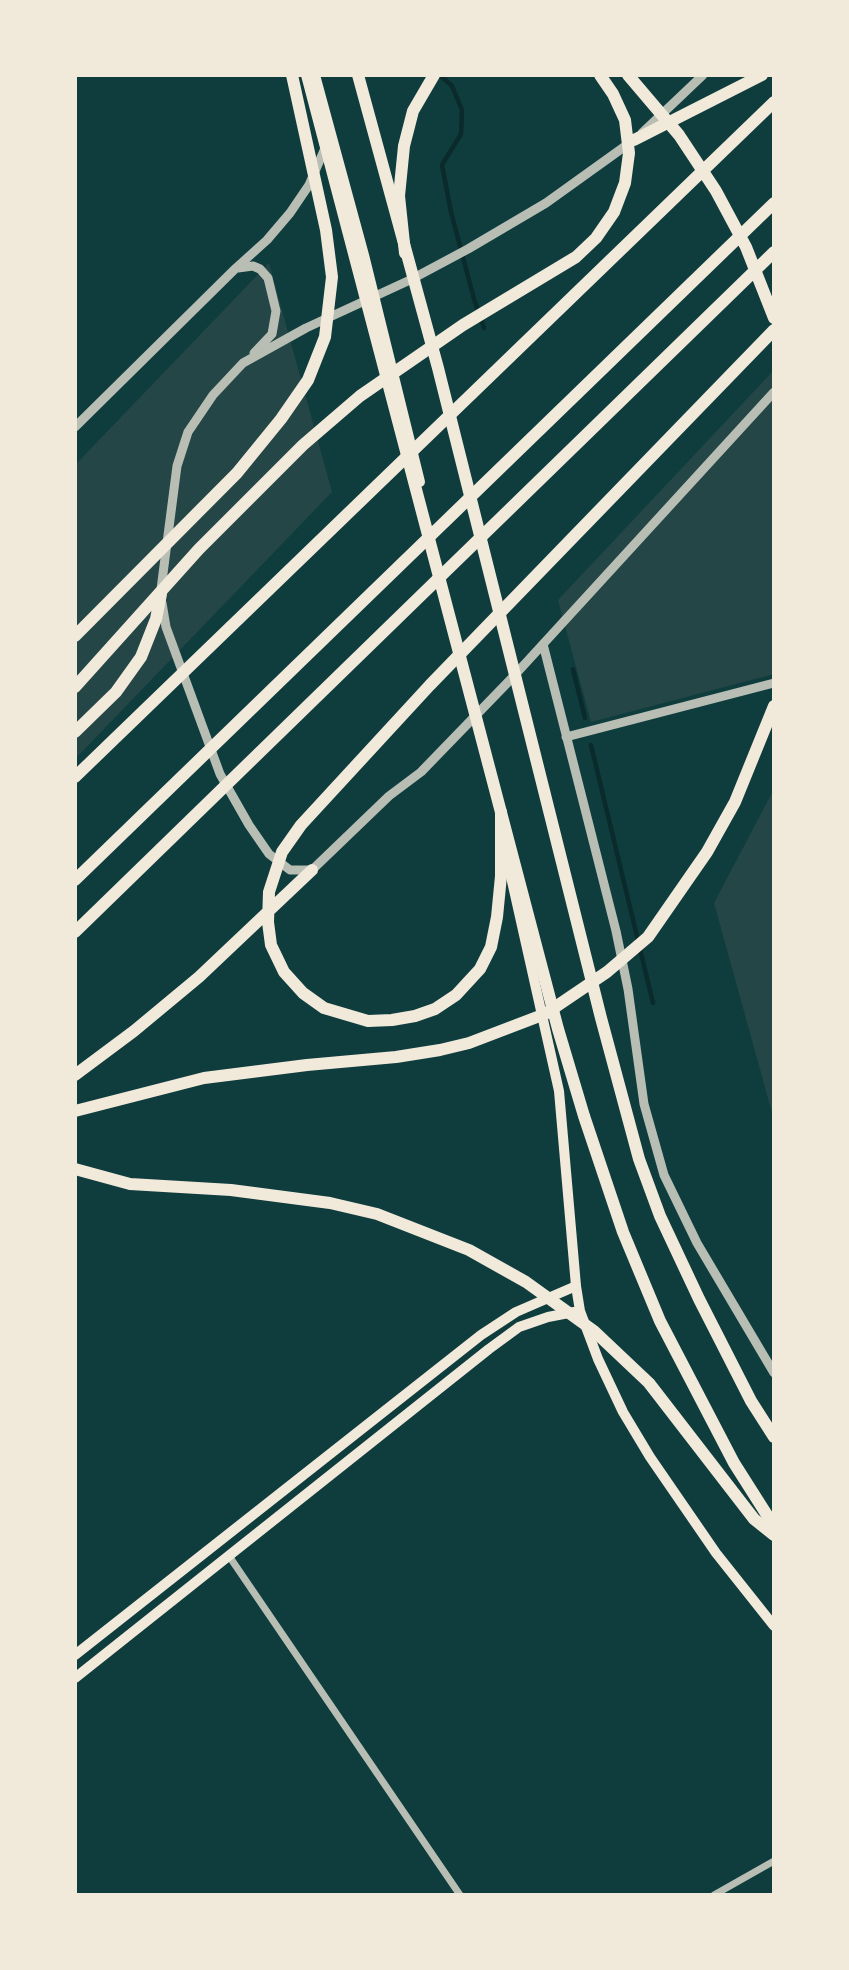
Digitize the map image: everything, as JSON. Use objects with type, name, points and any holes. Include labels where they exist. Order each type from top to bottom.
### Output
[{"type":"highway","points":[[75,636],[237,473],[281,419],[308,380],[325,337],[332,277],[327,230],[292,75]]},
{"type":"highway","points":[[307,75],[558,1029],[623,1232],[660,1321],[734,1463],[774,1526]]},
{"type":"highway","points":[[356,75],[439,368],[601,1018],[639,1159],[660,1216],[724,1350],[774,1437]]},
{"type":"highway","points":[[405,253],[399,196],[404,146],[413,111],[434,75]]},
{"type":"highway","points":[[75,687],[199,549],[294,453],[341,412],[463,325],[576,257],[596,238],[614,212],[625,183],[629,153],[625,120],[613,94],[600,75]]},
{"type":"highway","points":[[628,75],[679,135],[716,191],[746,247],[774,318]]},
{"type":"highway","points":[[634,140],[762,75]]},
{"type":"highway","points":[[75,776],[774,102]]},
{"type":"highway","points":[[75,880],[774,203]]},
{"type":"highway","points":[[75,932],[774,252]]},
{"type":"highway","points":[[501,812],[501,876],[491,947],[480,969],[456,995],[435,1009],[415,1016],[368,1021],[324,1008],[303,993],[284,972],[271,945],[268,922],[269,892],[282,852],[301,825],[430,685],[774,330]]},
{"type":"highway","points":[[75,732],[116,692],[141,657],[156,619],[160,594]]},
{"type":"highway","points":[[75,1111],[191,1081],[396,1057],[469,1043],[545,1013],[607,972],[648,937],[708,852],[735,802],[774,706]]},
{"type":"highway","points":[[75,1075],[199,977],[313,870]]},
{"type":"highway","points":[[75,1169],[130,1184],[231,1190],[330,1203],[377,1214],[469,1250],[526,1282],[594,1331],[649,1383],[754,1519],[774,1535]]},
{"type":"main road","points":[[315,75],[374,295],[477,713],[495,806],[559,1091],[580,1311],[618,1401],[650,1457],[716,1553],[774,1626]]},
{"type":"main road","points":[[356,75],[512,678],[596,1018],[632,1146],[657,1216],[690,1288],[736,1370],[774,1429]]},
{"type":"main road","points":[[75,1655],[481,1335],[516,1312],[576,1286]]},
{"type":"main road","points":[[75,1678],[519,1327],[548,1317],[580,1311]]},
{"type":"street","points":[[243,363],[306,328],[410,280],[546,203],[634,140],[703,75]]},
{"type":"street","points":[[75,427],[267,240],[309,185],[331,134]]},
{"type":"street","points":[[236,268],[253,266],[268,278],[276,311],[272,334],[213,395],[188,432],[177,466],[160,594],[166,627],[220,774],[249,825],[270,854],[290,870],[313,870],[390,796],[421,772],[512,678],[774,392]]},
{"type":"street","points":[[543,644],[616,931],[628,989],[645,1104],[664,1175],[697,1243],[774,1373]]},
{"type":"street","points":[[566,737],[774,683]]},
{"type":"street","points":[[229,1556],[460,1895]]},
{"type":"street","points":[[714,1895],[774,1861]]},
{"type":"shaded area","points":[[269,263],[332,492],[75,759],[75,465]]},
{"type":"shaded area","points":[[774,370],[774,674],[591,722],[558,600]]},
{"type":"shaded area","points":[[774,789],[774,1120],[714,903]]},
{"type":"waterway","points":[[440,75],[452,86],[462,110],[461,134],[442,165],[451,212],[484,328]]},
{"type":"waterway","points":[[573,669],[585,718]]},
{"type":"waterway","points":[[591,745],[653,1003]]}]
